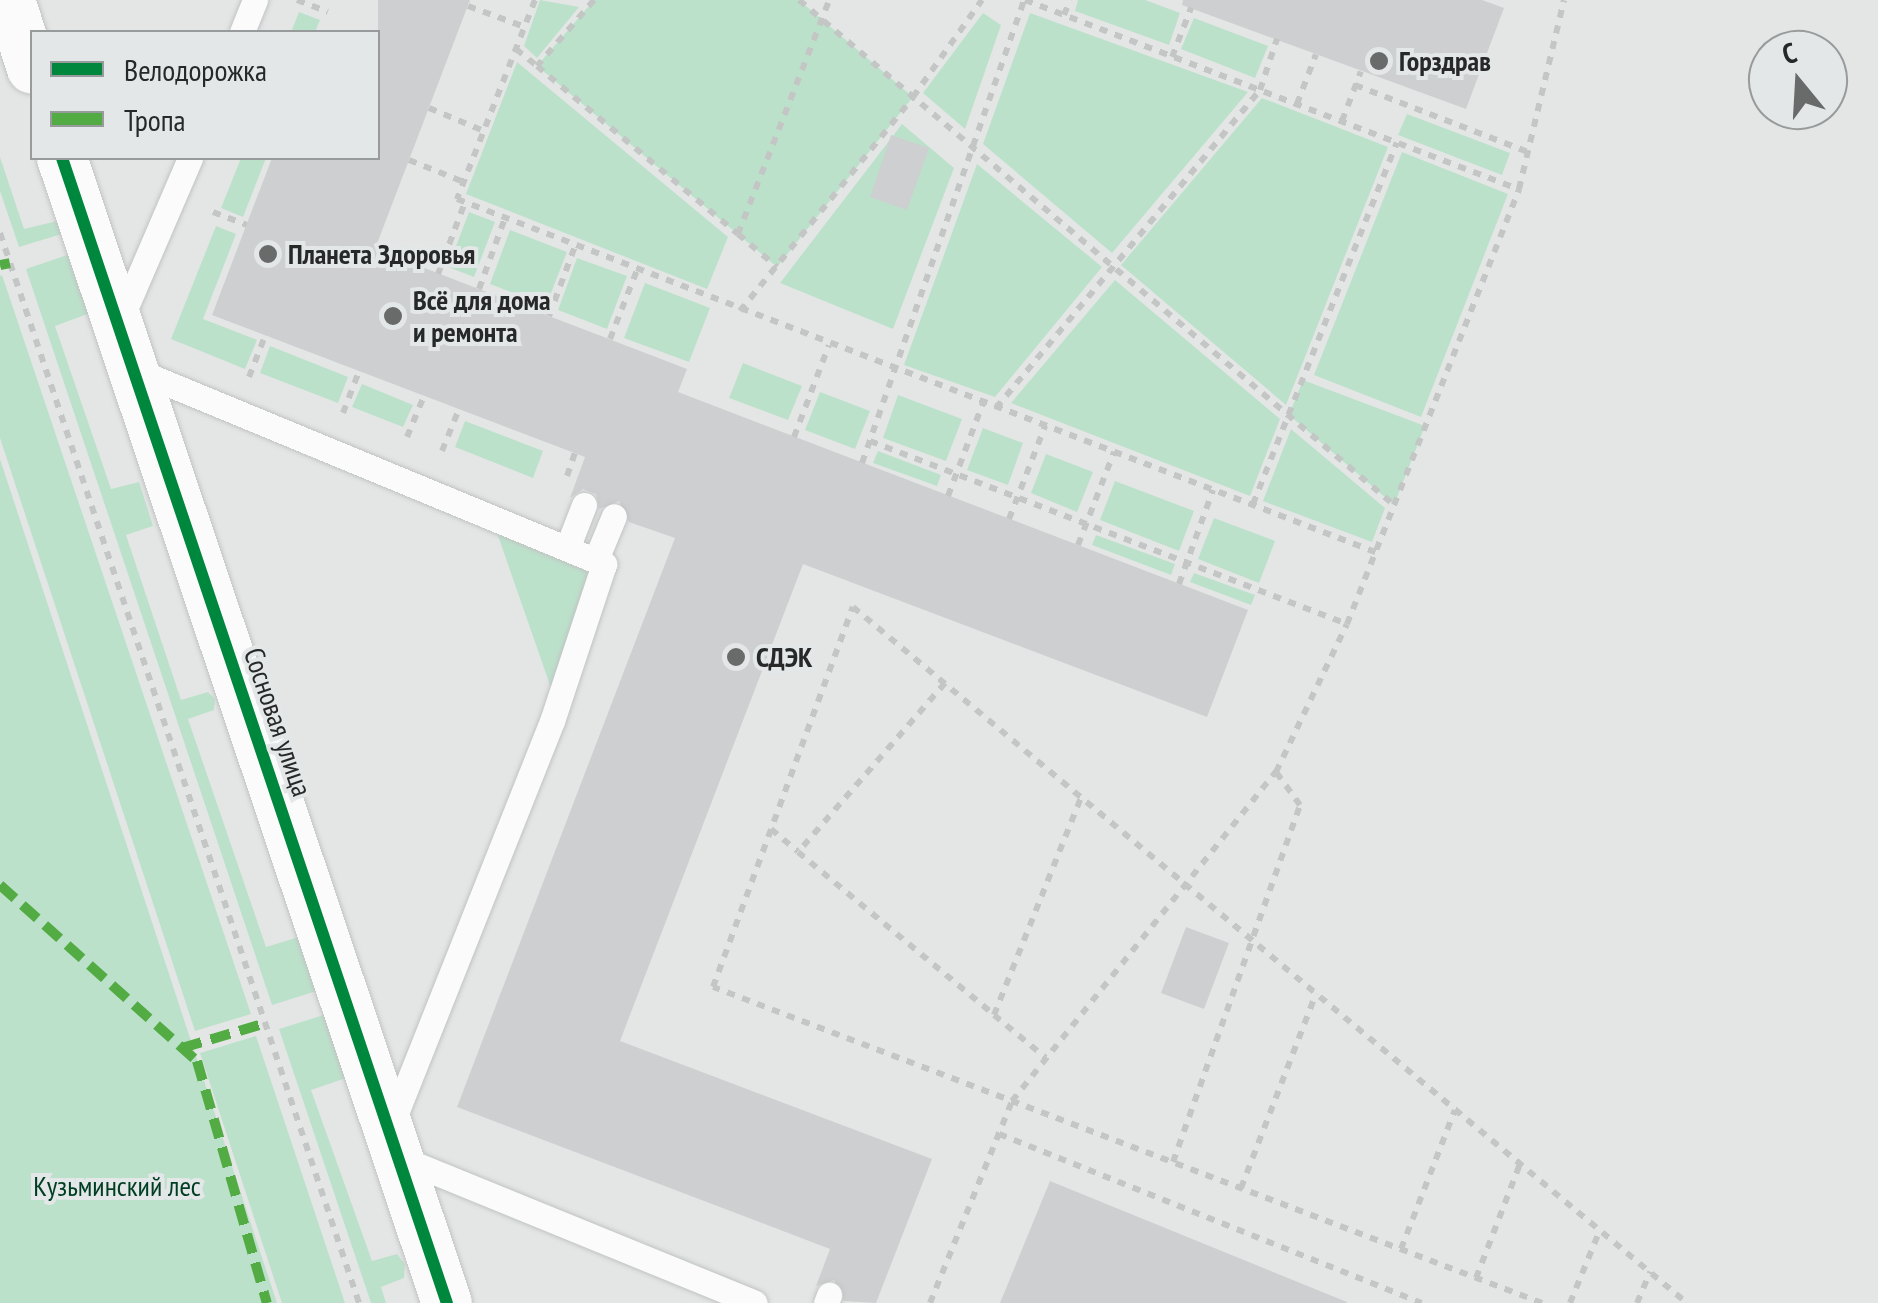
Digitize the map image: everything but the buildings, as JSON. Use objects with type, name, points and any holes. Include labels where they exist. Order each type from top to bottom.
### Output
[{"type":"street","points":[[10,0],[30,63]]},
{"type":"street","name":"Сосновая улица","points":[[63,160],[447,1303]]},
{"type":"lane","points":[[243,30],[255,0]]},
{"type":"lane","points":[[189,160],[124,348],[598,556]]},
{"type":"lane","points":[[568,546],[584,504]]},
{"type":"lane","points":[[614,516],[598,556],[604,577],[592,613],[395,1143],[755,1303]]},
{"type":"path","points":[[297,0],[328,12]]},
{"type":"path","points":[[534,0],[457,199],[740,311],[1376,552]]},
{"type":"path","points":[[799,0],[1394,505]]},
{"type":"path","points":[[738,234],[829,0]]},
{"type":"path","points":[[740,311],[913,96],[982,0]]},
{"type":"path","points":[[862,463],[1024,0],[1519,189]]},
{"type":"path","points":[[1064,15],[1070,0]]},
{"type":"path","points":[[930,1303],[1012,1100],[1276,772],[1347,624],[1519,189],[1564,0]]},
{"type":"path","points":[[537,66],[589,1]]},
{"type":"path","points":[[468,6],[524,26]]},
{"type":"path","points":[[1172,56],[1191,8]]},
{"type":"path","points":[[996,408],[1260,90],[1277,39]]},
{"type":"path","points":[[516,49],[776,267]]},
{"type":"path","points":[[1297,104],[1316,54]]},
{"type":"path","points":[[1342,122],[1361,70]]},
{"type":"path","points":[[1355,85],[1528,152]]},
{"type":"path","points":[[429,108],[484,131]]},
{"type":"path","points":[[1253,504],[1397,143]]},
{"type":"path","points":[[409,160],[464,182]]},
{"type":"path","points":[[438,274],[465,202]]},
{"type":"path","points":[[213,212],[246,225]]},
{"type":"path","points":[[479,289],[505,218]]},
{"type":"path","points":[[0,233],[358,1303]]},
{"type":"path","points":[[549,316],[576,246]]},
{"type":"path","points":[[610,339],[637,270]]},
{"type":"path","points":[[249,377],[266,336]]},
{"type":"path","points":[[794,437],[830,344]]},
{"type":"path","points":[[343,413],[359,371]]},
{"type":"path","points":[[407,437],[424,396]]},
{"type":"path","points":[[948,496],[983,402]]},
{"type":"path","points":[[442,451],[459,409]]},
{"type":"path","points":[[1009,519],[1044,426]]},
{"type":"path","points":[[870,441],[1347,624]]},
{"type":"path","points":[[1078,545],[1114,452]]},
{"type":"path","points":[[1179,584],[1213,490]]},
{"type":"path","points":[[1542,1303],[713,987],[853,607],[1687,1303]]},
{"type":"path","points":[[798,852],[945,683]]},
{"type":"path","points":[[1173,1162],[1300,805],[1276,772]]},
{"type":"path","points":[[994,1015],[1081,797]]},
{"type":"path","points":[[771,829],[1046,1058]]},
{"type":"path","points":[[1241,1188],[1316,994]]},
{"type":"path","points":[[1401,1249],[1455,1110]]},
{"type":"path","points":[[998,1134],[1421,1303]]},
{"type":"path","points":[[1476,1278],[1520,1164]]},
{"type":"path","points":[[1570,1303],[1600,1230]]},
{"type":"path","points":[[1637,1303],[1650,1272]]},
{"type":"green space","points":[[540,0],[579,7],[537,58],[524,46]]},
{"type":"green space","points":[[594,0],[799,0],[913,97],[777,267],[537,66]]},
{"type":"green space","points":[[1078,0],[1145,0],[1180,13],[1169,45],[1075,11]]},
{"type":"green space","points":[[299,12],[320,20],[316,30],[292,30]]},
{"type":"green space","points":[[983,13],[1001,25],[965,129],[923,93]]},
{"type":"green space","points":[[1030,13],[1248,92],[1112,253],[983,144]]},
{"type":"green space","points":[[1194,18],[1268,46],[1255,78],[1181,49]]},
{"type":"green space","points":[[517,62],[728,237],[707,289],[466,194]]},
{"type":"green space","points":[[1262,98],[1388,147],[1286,405],[1121,265]]},
{"type":"green space","points":[[1407,114],[1510,153],[1502,175],[1398,135]]},
{"type":"green space","points":[[902,124],[954,168],[893,329],[780,283]]},
{"type":"green space","points":[[1402,152],[1508,194],[1421,417],[1314,375]]},
{"type":"green space","points":[[0,157],[24,229],[61,220],[65,233],[19,247],[0,191]]},
{"type":"green space","points":[[240,160],[265,160],[243,217],[221,208]]},
{"type":"green space","points":[[977,164],[1102,267],[995,397],[904,365]]},
{"type":"green space","points":[[469,212],[495,222],[474,277],[448,267]]},
{"type":"green space","points":[[216,226],[236,234],[203,319],[257,340],[245,369],[171,339]]},
{"type":"green space","points":[[510,230],[567,252],[546,306],[490,284]]},
{"type":"green space","points":[[73,253],[93,312],[55,326],[111,489],[139,482],[153,526],[126,535],[181,700],[208,692],[215,699],[214,710],[188,719],[266,947],[302,936],[320,990],[272,1005],[26,269]]},
{"type":"green space","points":[[577,258],[627,276],[607,329],[558,310]]},
{"type":"green space","points":[[0,276],[251,1014],[195,1031],[0,438]]},
{"type":"green space","points":[[1115,280],[1280,419],[1250,496],[1011,403]]},
{"type":"green space","points":[[645,283],[710,308],[689,362],[624,338]]},
{"type":"green space","points":[[270,346],[348,377],[338,403],[260,373]]},
{"type":"green space","points":[[743,363],[802,386],[788,420],[729,398]]},
{"type":"green space","points":[[1303,380],[1425,426],[1394,505],[1289,415]]},
{"type":"green space","points":[[362,384],[413,405],[403,427],[352,407]]},
{"type":"green space","points":[[820,392],[870,411],[855,449],[805,430]]},
{"type":"green space","points":[[898,395],[962,419],[946,461],[883,438]]},
{"type":"green space","points":[[465,421],[543,451],[533,478],[455,447]]},
{"type":"green space","points":[[983,428],[1023,443],[1008,485],[967,470]]},
{"type":"green space","points":[[1291,429],[1385,508],[1372,542],[1263,501]]},
{"type":"green space","points":[[878,451],[941,475],[937,486],[873,463]]},
{"type":"green space","points":[[1046,454],[1093,472],[1077,512],[1031,493]]},
{"type":"green space","name":"Кузьминский лес","points":[[0,459],[277,1303],[0,1303]]},
{"type":"green space","points":[[1115,481],[1194,511],[1179,551],[1100,520]]},
{"type":"green space","points":[[1214,518],[1275,541],[1259,583],[1198,559]]},
{"type":"green space","points":[[495,527],[597,566],[552,691]]},
{"type":"green space","points":[[1096,535],[1175,564],[1171,575],[1092,545]]},
{"type":"green space","points":[[1194,573],[1255,595],[1251,605],[1190,582]]},
{"type":"green space","points":[[330,1013],[352,1076],[311,1090],[372,1261],[397,1254],[405,1264],[404,1278],[381,1287],[386,1303],[371,1303],[279,1029]]},
{"type":"green space","points":[[256,1036],[345,1303],[282,1303],[200,1053]]},
{"type":"marked path","points":[[0,265],[10,263]]},
{"type":"marked path","points":[[0,885],[197,1061],[267,1303]]},
{"type":"marked path","points":[[182,1048],[266,1023]]},
{"type":"cycle path","points":[[63,160],[447,1303]]},
{"type":"place","name":"Горздрав","points":[[1379,61]]},
{"type":"place","name":"Планета Здоровья","points":[[268,254]]},
{"type":"place","name":"Всё для дома и ремонта","points":[[393,316]]},
{"type":"place","name":"СДЭК","points":[[736,657]]}]
